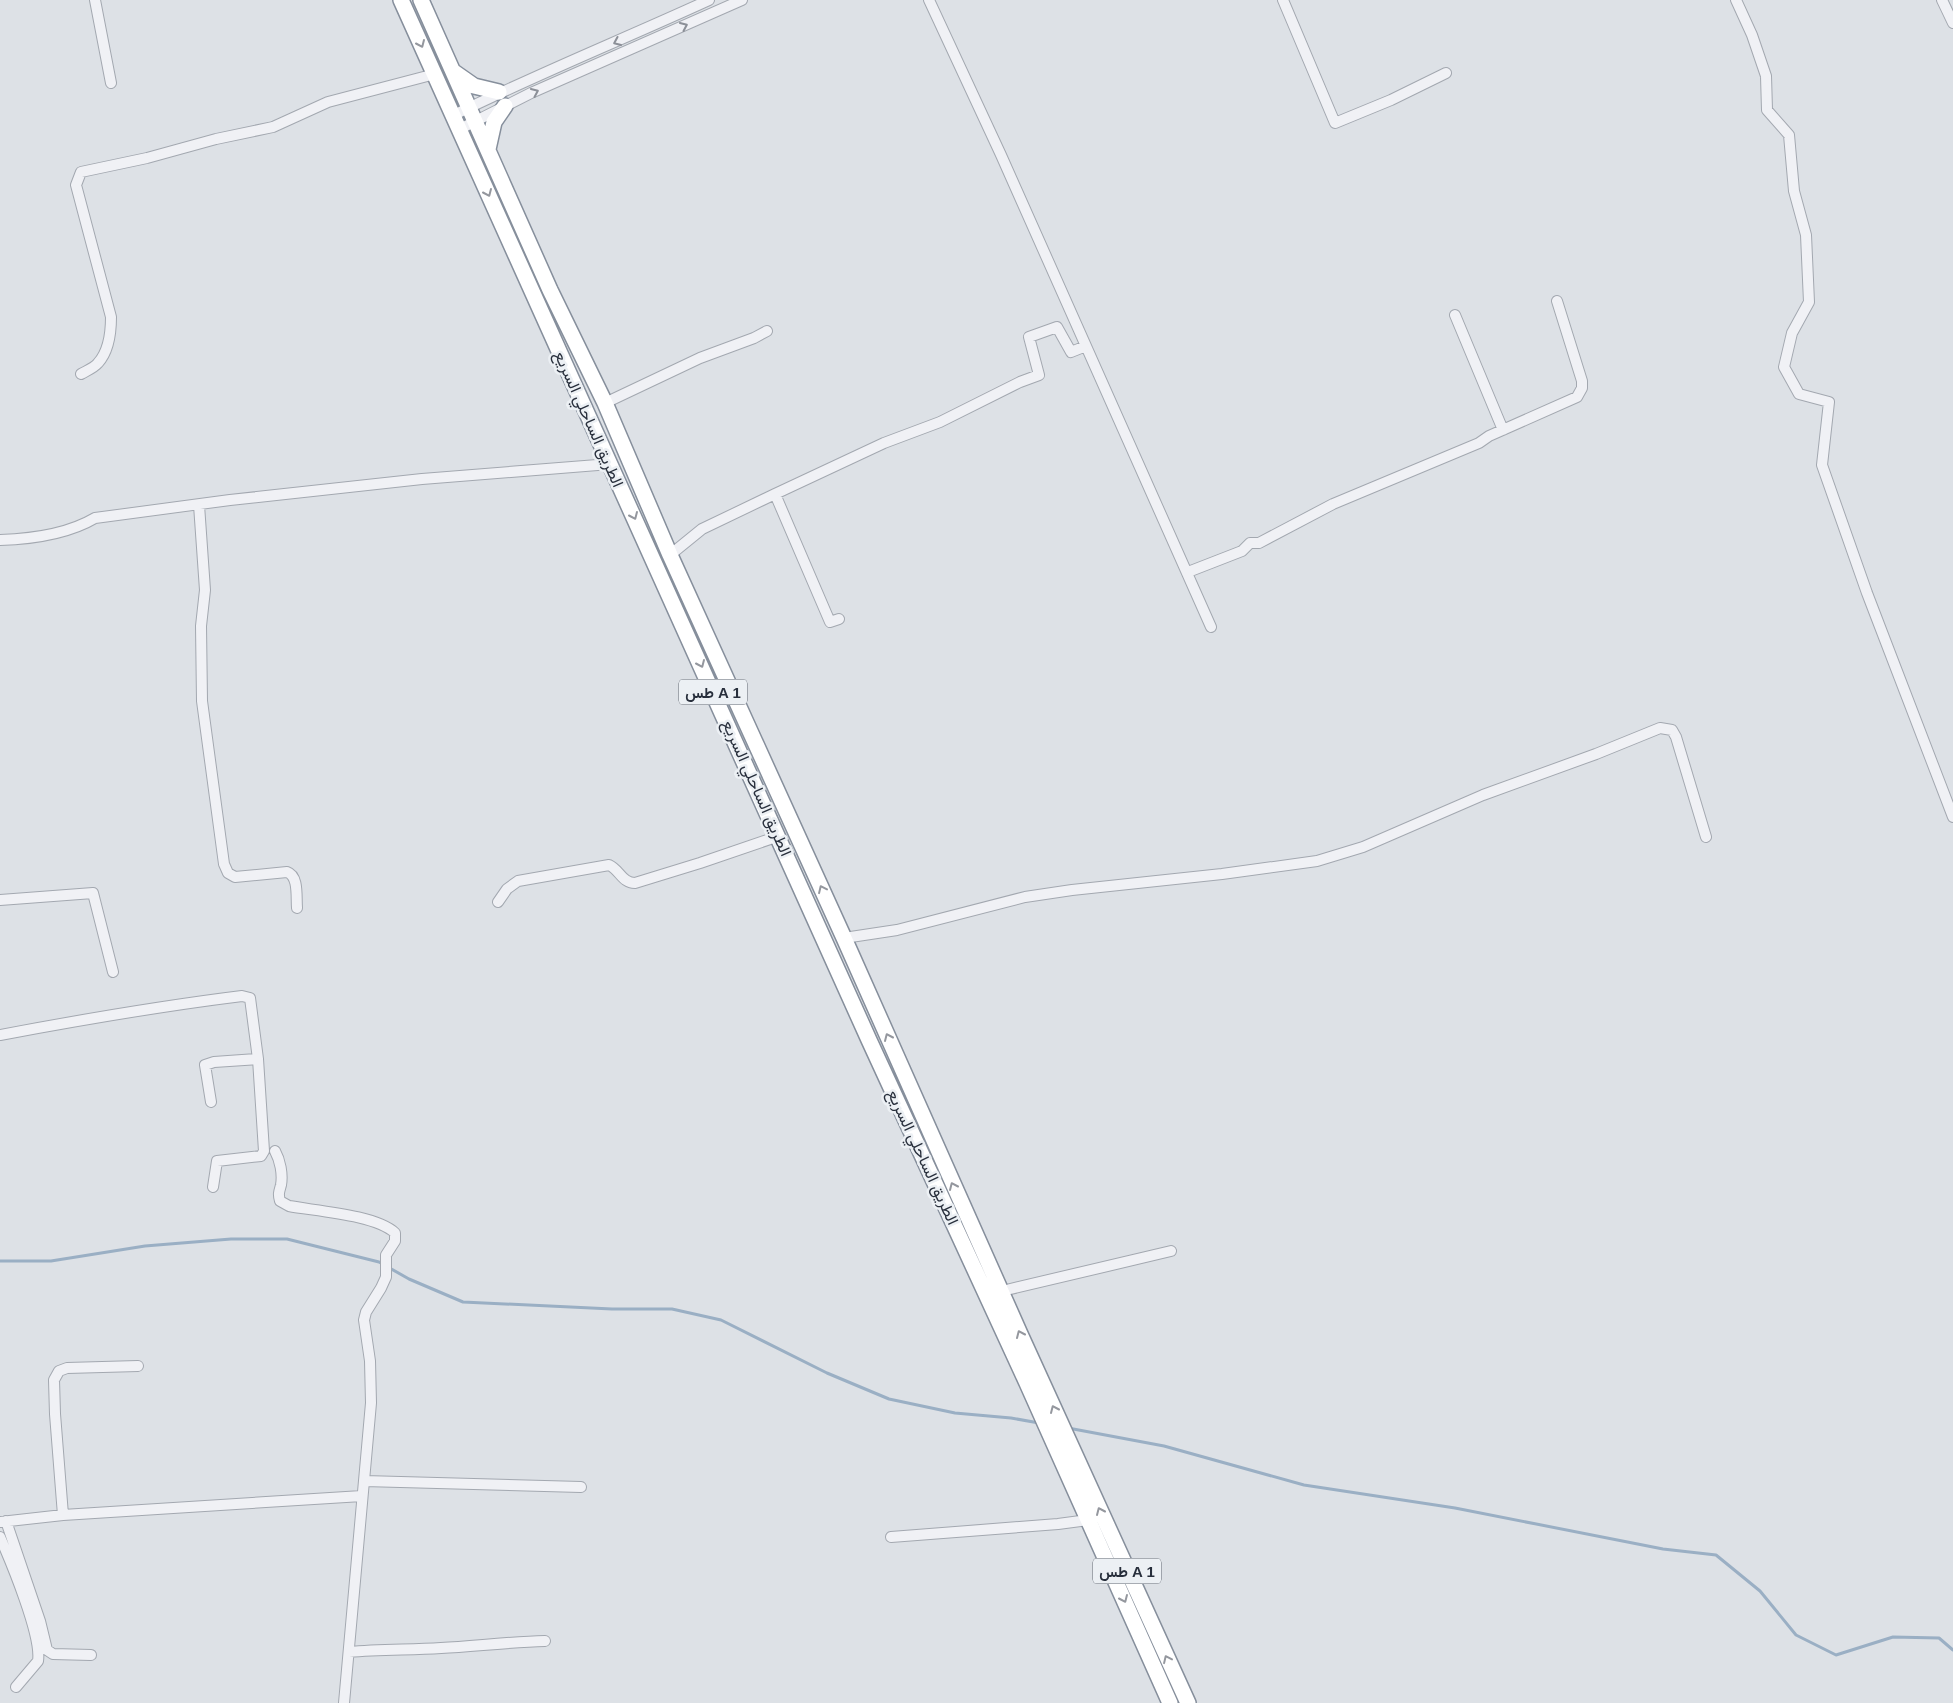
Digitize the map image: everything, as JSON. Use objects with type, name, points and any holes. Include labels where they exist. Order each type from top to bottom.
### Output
[{"type":"highway","name":"الطريق الساحلي السريع","points":[[401,0],[869,1040],[1034,1381]]},
{"type":"highway","name":"الطريق الساحلي السريع","points":[[421,0],[550,290],[605,403],[670,555],[1002,1292],[1034,1381]]},
{"type":"highway","points":[[453,71],[474,86],[502,99],[494,122],[488,149]]},
{"type":"highway","points":[[1034,1381],[1060,1441]]},
{"type":"highway","name":"طس A 1","points":[[1060,1441],[1088,1520],[1170,1703]]},
{"type":"highway","name":"طس A 1","points":[[1060,1441],[1188,1703]]},
{"type":"street","points":[[95,0],[111,83]]},
{"type":"street","points":[[457,122],[596,51],[709,0]]},
{"type":"street","points":[[457,122],[502,99],[600,63],[742,0]]},
{"type":"street","points":[[929,0],[1001,155],[1211,627]]},
{"type":"street","points":[[1283,0],[1335,123],[1391,100],[1446,73]]},
{"type":"street","points":[[1736,0],[1752,35],[1766,76],[1767,110],[1789,135],[1794,191],[1806,235],[1809,302],[1792,333],[1784,367],[1798,394],[1829,402],[1822,465],[1887,646],[1953,817]]},
{"type":"street","points":[[1942,0],[1953,23]]},
{"type":"street","points":[[596,51],[600,63]]},
{"type":"street","points":[[81,374],[98,364],[111,336],[111,317],[76,185],[81,172],[273,127],[328,102],[435,74]]},
{"type":"street","points":[[1188,572],[1242,551],[1250,543],[1258,543],[1332,504],[1479,443],[1489,436],[1577,397],[1582,388],[1579,367],[1557,301]]},
{"type":"street","points":[[1455,315],[1503,430]]},
{"type":"street","points":[[670,555],[702,529],[884,443],[940,422],[1020,382],[1039,375],[1029,337],[1057,327],[1071,352],[1086,346]]},
{"type":"street","points":[[605,403],[700,358],[754,338],[767,331]]},
{"type":"street","points":[[0,540],[52,534],[81,526],[94,518],[230,500],[413,480],[610,464]]},
{"type":"street","points":[[775,494],[830,622],[839,619]]},
{"type":"street","points":[[199,505],[205,590],[201,626],[202,701],[224,864],[228,873],[234,877],[287,872],[291,874],[295,878],[297,908]]},
{"type":"street","points":[[844,938],[897,930],[1025,897],[1318,861],[1363,847],[1483,796],[1660,728],[1672,730],[1676,737],[1706,837]]},
{"type":"street","points":[[498,902],[507,889],[518,881],[609,865],[625,880],[635,883],[778,836]]},
{"type":"street","points":[[0,900],[93,893],[113,972]]},
{"type":"street","points":[[0,1035],[172,1005],[242,996],[250,998],[258,1059],[264,1151],[260,1156],[217,1161],[213,1187]]},
{"type":"street","points":[[211,1102],[205,1065],[214,1062],[258,1059]]},
{"type":"street","points":[[275,1151],[281,1177],[278,1194],[280,1201],[289,1206],[371,1221],[388,1227],[395,1232],[395,1241],[386,1255],[386,1277],[366,1312],[364,1320],[370,1361],[371,1403],[344,1703]]},
{"type":"street","points":[[1002,1292],[1170,1251]]},
{"type":"street","points":[[63,1515],[54,1380],[59,1371],[67,1368],[138,1366]]},
{"type":"street","points":[[364,1481],[581,1487]]},
{"type":"street","points":[[91,1655],[53,1654],[47,1650],[40,1621],[3,1521],[63,1515],[362,1496]]},
{"type":"street","points":[[891,1537],[1088,1520]]},
{"type":"street","points":[[0,1537],[16,1574],[38,1642],[40,1654],[38,1660],[16,1687]]},
{"type":"street","points":[[349,1652],[545,1641]]},
{"type":"waterway","points":[[0,1261],[51,1261],[145,1246],[231,1239],[287,1239],[379,1262],[409,1279],[463,1302],[612,1309],[672,1309],[721,1320],[827,1373],[889,1399],[955,1413],[1011,1418],[1039,1423]]},
{"type":"waterway","points":[[1068,1428],[1164,1446],[1304,1485],[1455,1508],[1663,1549],[1716,1555],[1760,1591],[1796,1635],[1836,1655],[1893,1637],[1939,1638],[1953,1650]]}]
